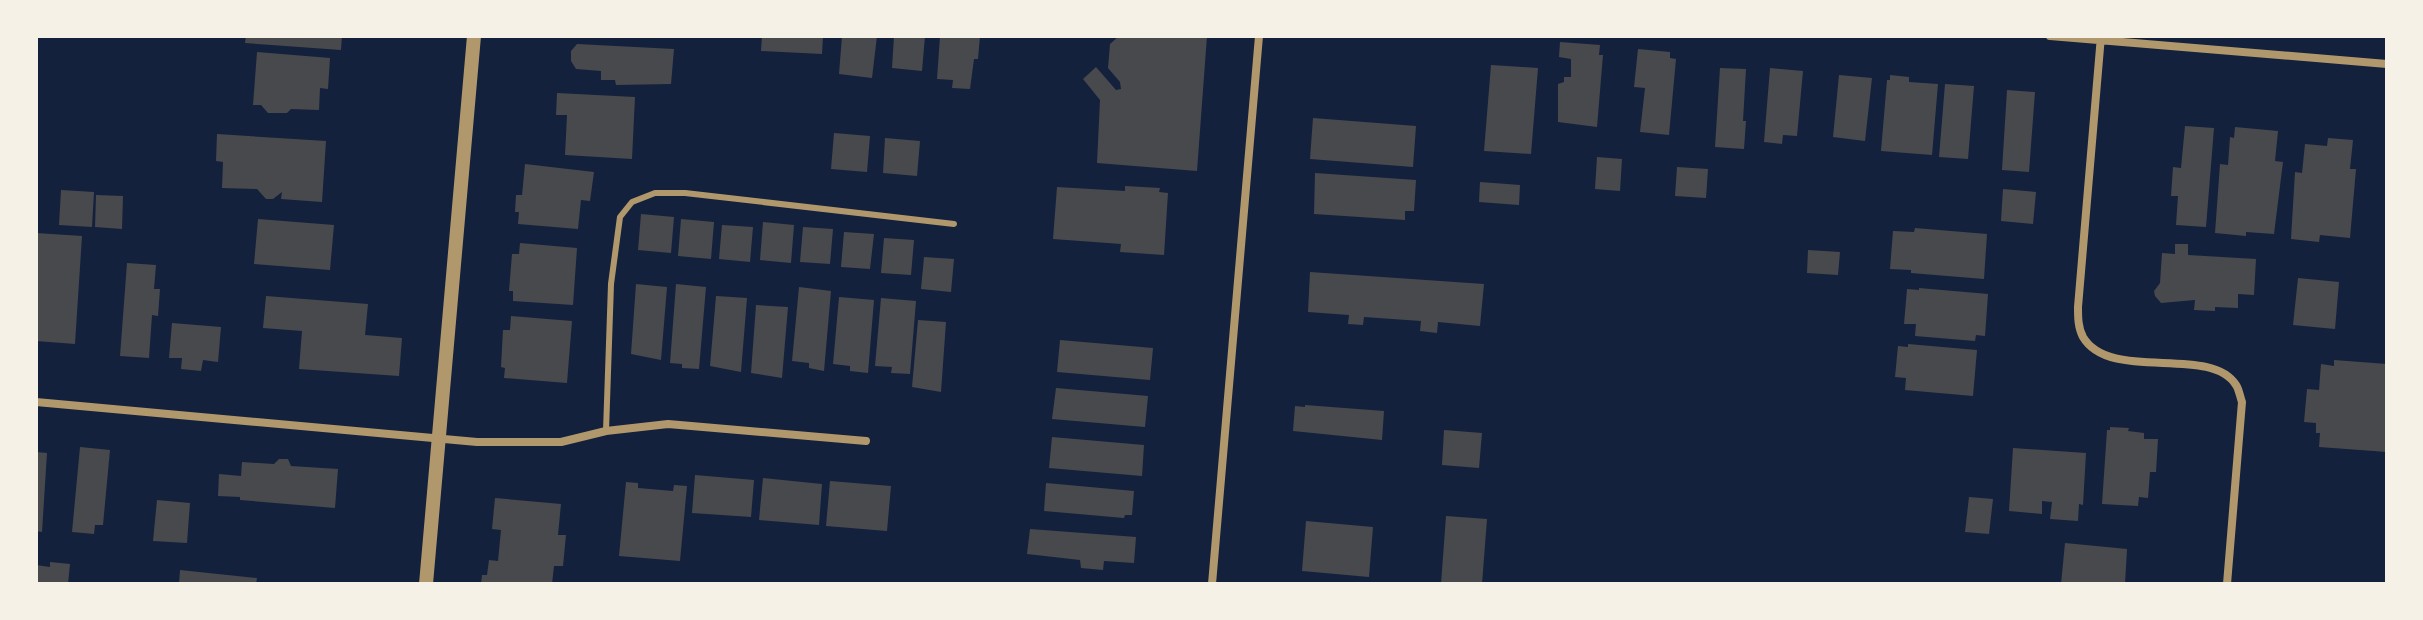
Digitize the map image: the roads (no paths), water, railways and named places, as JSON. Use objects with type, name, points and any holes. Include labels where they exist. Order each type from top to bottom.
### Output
[{"type":"street","points":[[426,584],[474,36]]},
{"type":"street","points":[[1212,584],[1259,36]]},
{"type":"street","points":[[2050,36],[2387,64]]},
{"type":"street","points":[[2101,38],[2078,307],[2082,335],[2093,349],[2111,358],[2221,370],[2237,385],[2242,402],[2227,584]]},
{"type":"street","points":[[36,402],[491,442],[561,442],[606,431],[668,424],[866,441]]},
{"type":"lane","points":[[606,431],[611,284],[620,217],[632,202],[655,193],[685,193],[954,224]]}]
